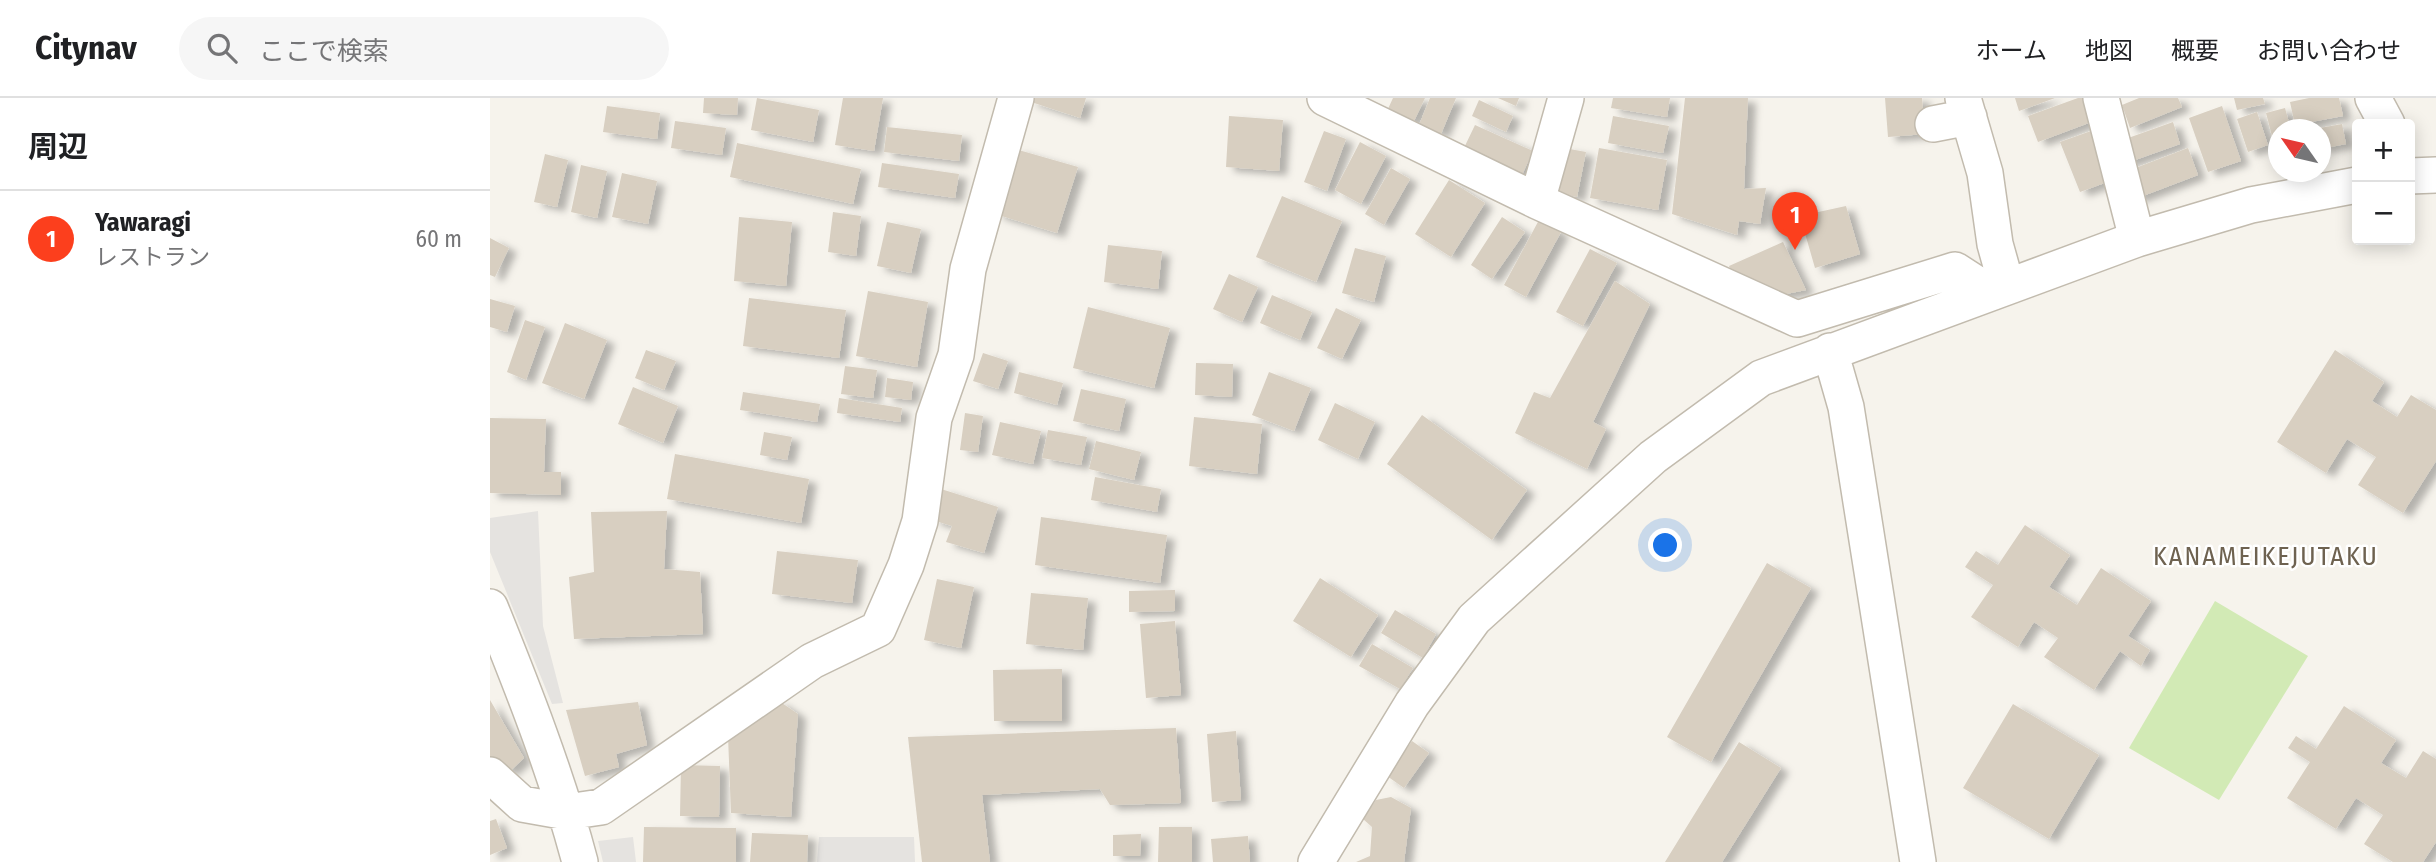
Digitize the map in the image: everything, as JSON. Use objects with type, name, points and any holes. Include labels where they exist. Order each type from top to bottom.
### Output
[{"type":"street","points":[[490,775],[522,804],[567,812],[601,807],[811,661],[878,629],[906,565],[920,522],[934,418],[956,355],[968,269],[1016,98]]},
{"type":"street","points":[[1325,98],[1537,201],[1797,319],[1955,270],[1998,289]]},
{"type":"street","points":[[1537,201],[1566,98]]},
{"type":"street","points":[[2101,98],[2137,239]]},
{"type":"street","points":[[2372,98],[2384,119]]},
{"type":"street","points":[[1933,124],[1966,107],[1985,173],[1998,289]]},
{"type":"street","points":[[2415,176],[2436,174]]},
{"type":"street","points":[[1316,862],[1412,704],[1474,619],[1653,457],[1761,378],[2137,239],[2251,205],[2352,186]]},
{"type":"street","points":[[1830,351],[1846,407],[1918,862]]},
{"type":"street","points":[[490,607],[531,708],[567,812],[580,862]]},
{"type":"green space","points":[[2215,601],[2308,656],[2219,800],[2129,748]]},
{"type":"shaded area","points":[[538,511],[543,626],[563,703],[552,704],[490,552],[490,518]]},
{"type":"shaded area","points":[[633,837],[636,862],[603,862],[598,841]]},
{"type":"shaded area","points":[[819,837],[914,837],[915,862],[817,862]]},
{"type":"building","points":[[704,98],[738,98],[737,115],[703,113]]},
{"type":"building","points":[[757,98],[819,110],[813,142],[751,130]]},
{"type":"building","points":[[843,98],[883,98],[874,151],[835,145]]},
{"type":"building","points":[[1029,98],[1086,98],[1080,118],[1028,101]]},
{"type":"building","points":[[1393,98],[1425,98],[1413,123],[1387,111]]},
{"type":"building","points":[[1430,98],[1456,98],[1441,134],[1419,125]]},
{"type":"building","points":[[1498,98],[1519,98],[1516,106]]},
{"type":"building","points":[[1613,98],[1670,98],[1667,117],[1611,108]]},
{"type":"building","points":[[1685,98],[1748,98],[1744,189],[1766,188],[1760,224],[1739,221],[1737,235],[1672,214]]},
{"type":"building","points":[[1885,98],[1922,98],[1925,134],[1888,137]]},
{"type":"building","points":[[2015,98],[2055,98],[2019,111]]},
{"type":"building","points":[[2078,98],[2085,98],[2094,121],[2038,142],[2028,116]]},
{"type":"building","points":[[2139,98],[2178,98],[2182,107],[2130,128],[2122,105]]},
{"type":"building","points":[[2234,98],[2263,98],[2265,104],[2237,110]]},
{"type":"building","points":[[2309,98],[2339,98],[2343,116],[2294,119],[2290,102]]},
{"type":"building","points":[[1479,100],[1513,116],[1506,132],[1472,116]]},
{"type":"building","points":[[607,106],[660,113],[657,139],[603,132]]},
{"type":"building","points":[[2222,106],[2241,161],[2208,172],[2189,118]]},
{"type":"building","points":[[2285,108],[2288,119],[2268,121],[2266,113]]},
{"type":"building","points":[[2257,112],[2268,145],[2248,152],[2237,119]]},
{"type":"building","points":[[1229,116],[1283,120],[1279,171],[1226,167]]},
{"type":"building","points":[[1613,116],[1669,126],[1663,153],[1608,143]]},
{"type":"building","points":[[675,121],[726,128],[722,155],[671,148]]},
{"type":"building","points":[[2173,122],[2180,144],[2124,164],[2117,142]]},
{"type":"building","points":[[2342,124],[2346,144],[2331,147],[2331,126]]},
{"type":"building","points":[[1475,125],[1533,151],[1521,177],[1463,150]]},
{"type":"building","points":[[887,127],[962,135],[959,161],[884,152]]},
{"type":"building","points":[[1324,131],[1346,139],[1327,191],[1304,182]]},
{"type":"building","points":[[2091,131],[2110,181],[2080,192],[2060,142]]},
{"type":"building","points":[[1360,142],[1386,156],[1361,204],[1335,190]]},
{"type":"building","points":[[737,143],[861,169],[853,204],[730,177]]},
{"type":"building","points":[[1564,148],[1586,152],[1577,197],[1555,192]]},
{"type":"building","points":[[1599,148],[1667,160],[1658,210],[1590,198]]},
{"type":"building","points":[[2188,148],[2198,175],[2135,199],[2125,172]]},
{"type":"building","points":[[1015,149],[1078,167],[1057,233],[995,214]]},
{"type":"building","points":[[545,154],[568,160],[557,207],[534,202]]},
{"type":"building","points":[[882,163],[959,174],[955,198],[878,187]]},
{"type":"building","points":[[581,165],[607,171],[597,218],[571,212]]},
{"type":"building","points":[[1391,168],[1410,179],[1384,225],[1365,214]]},
{"type":"building","points":[[622,173],[657,181],[648,224],[612,217]]},
{"type":"building","points":[[1449,180],[1485,203],[1451,257],[1415,234]]},
{"type":"building","points":[[1282,196],[1342,221],[1316,282],[1256,257]]},
{"type":"building","points":[[1846,206],[1860,254],[1815,268],[1800,216]]},
{"type":"building","points":[[833,212],[861,216],[856,256],[828,252]]},
{"type":"building","points":[[739,217],[792,222],[786,286],[734,281]]},
{"type":"building","points":[[1502,217],[1525,232],[1492,279],[1471,265]]},
{"type":"building","points":[[1539,220],[1561,232],[1526,297],[1504,285]]},
{"type":"building","points":[[887,222],[921,229],[911,273],[877,266]]},
{"type":"building","points":[[490,238],[509,248],[495,277],[490,275]]},
{"type":"building","points":[[1783,242],[1806,290],[1776,296],[1769,285],[1757,289],[1735,281],[1729,266]]},
{"type":"building","points":[[1108,245],[1162,251],[1158,289],[1104,282]]},
{"type":"building","points":[[1355,248],[1386,256],[1374,302],[1342,293]]},
{"type":"building","points":[[1590,249],[1617,263],[1583,326],[1556,312]]},
{"type":"building","points":[[1229,274],[1258,287],[1242,322],[1213,309]]},
{"type":"building","points":[[1615,281],[1650,304],[1593,422],[1606,429],[1587,469],[1515,433],[1534,392],[1550,398]]},
{"type":"building","points":[[868,291],[928,302],[917,367],[856,356]]},
{"type":"building","points":[[1272,295],[1312,312],[1300,340],[1260,323]]},
{"type":"building","points":[[749,298],[846,310],[839,358],[743,346]]},
{"type":"building","points":[[490,299],[515,306],[507,332],[490,327]]},
{"type":"building","points":[[1088,307],[1170,328],[1154,388],[1073,368]]},
{"type":"building","points":[[1336,308],[1361,320],[1342,359],[1317,348]]},
{"type":"building","points":[[525,320],[545,327],[526,380],[507,372]]},
{"type":"building","points":[[565,323],[607,340],[584,399],[542,383]]},
{"type":"building","points":[[646,350],[676,361],[664,390],[635,378]]},
{"type":"building","points":[[2335,350],[2384,382],[2372,401],[2397,417],[2411,395],[2436,410],[2436,461],[2403,513],[2358,485],[2376,457],[2347,439],[2326,473],[2277,442]]},
{"type":"building","points":[[983,353],[1008,361],[998,389],[973,381]]},
{"type":"building","points":[[1196,363],[1233,364],[1232,397],[1195,395]]},
{"type":"building","points":[[845,366],[877,370],[873,398],[841,394]]},
{"type":"building","points":[[1019,372],[1063,383],[1057,405],[1014,393]]},
{"type":"building","points":[[1269,372],[1311,388],[1294,431],[1252,415]]},
{"type":"building","points":[[887,378],[913,382],[911,400],[885,397]]},
{"type":"building","points":[[633,387],[678,406],[663,443],[618,424]]},
{"type":"building","points":[[1081,389],[1126,399],[1119,431],[1073,421]]},
{"type":"building","points":[[743,392],[820,404],[817,422],[740,410]]},
{"type":"building","points":[[839,398],[902,408],[900,422],[837,413]]},
{"type":"building","points":[[1335,403],[1375,422],[1358,459],[1318,440]]},
{"type":"building","points":[[965,413],[983,416],[978,452],[960,450]]},
{"type":"building","points":[[1422,415],[1527,490],[1492,540],[1387,464]]},
{"type":"building","points":[[1194,417],[1262,424],[1257,474],[1189,466]]},
{"type":"building","points":[[490,418],[546,419],[544,472],[561,472],[561,495],[490,493]]},
{"type":"building","points":[[1000,422],[1041,431],[1033,464],[992,455]]},
{"type":"building","points":[[1048,430],[1087,437],[1081,465],[1042,458]]},
{"type":"building","points":[[764,432],[792,437],[787,460],[760,455]]},
{"type":"building","points":[[1096,441],[1141,452],[1134,480],[1089,469]]},
{"type":"building","points":[[675,454],[809,479],[801,523],[667,499]]},
{"type":"building","points":[[1095,477],[1161,489],[1157,512],[1091,500]]},
{"type":"building","points":[[941,489],[998,507],[984,553],[946,542],[952,526],[932,520]]},
{"type":"building","points":[[667,511],[664,569],[700,572],[703,634],[574,639],[569,577],[594,572],[591,512]]},
{"type":"building","points":[[1041,517],[1167,535],[1160,583],[1035,565]]},
{"type":"building","points":[[2025,525],[2070,555],[2049,587],[2077,605],[2101,568],[2151,601],[2128,636],[2150,650],[2141,666],[2120,651],[2094,690],[2044,657],[2058,638],[2034,622],[2018,647],[1971,617],[1993,585],[1965,567],[1976,551],[1998,565]]},
{"type":"building","points":[[777,551],[858,560],[852,603],[772,594]]},
{"type":"building","points":[[1767,563],[1811,588],[1711,762],[1667,737]]},
{"type":"building","points":[[1320,578],[1378,615],[1351,657],[1293,621]]},
{"type":"building","points":[[937,579],[974,587],[961,648],[924,640]]},
{"type":"building","points":[[1175,590],[1175,611],[1129,612],[1129,591]]},
{"type":"building","points":[[1031,593],[1088,598],[1083,650],[1026,644]]},
{"type":"building","points":[[1395,610],[1436,634],[1423,658],[1381,633]]},
{"type":"building","points":[[1175,621],[1181,695],[1146,698],[1140,624]]},
{"type":"building","points":[[1372,644],[1413,668],[1400,689],[1359,666]]},
{"type":"building","points":[[1062,669],[1062,721],[994,721],[993,670]]},
{"type":"building","points":[[490,700],[524,758],[509,772],[490,757]]},
{"type":"building","points":[[779,701],[798,714],[791,817],[731,813],[728,736]]},
{"type":"building","points":[[638,702],[647,745],[616,754],[619,767],[585,776],[566,710]]},
{"type":"building","points":[[2013,704],[2099,755],[2049,839],[1963,788]]},
{"type":"building","points":[[2344,706],[2396,740],[2381,763],[2406,778],[2423,751],[2436,759],[2436,842],[2423,862],[2393,862],[2364,844],[2383,815],[2356,798],[2336,829],[2287,798],[2310,762],[2288,748],[2296,736],[2316,749]]},
{"type":"building","points":[[1176,728],[1181,803],[1110,805],[1100,789],[982,795],[990,862],[922,862],[908,737]]},
{"type":"building","points":[[1236,731],[1241,800],[1212,802],[1207,734]]},
{"type":"building","points":[[1412,741],[1429,753],[1404,788],[1387,776]]},
{"type":"building","points":[[1739,742],[1781,768],[1722,862],[1665,862]]},
{"type":"building","points":[[681,765],[720,766],[719,817],[680,816]]},
{"type":"building","points":[[1391,797],[1411,808],[1404,862],[1356,862],[1370,856],[1372,827],[1363,819],[1376,800]]},
{"type":"building","points":[[496,819],[507,848],[490,855],[490,821]]},
{"type":"building","points":[[644,827],[736,828],[736,862],[643,862]]},
{"type":"building","points":[[1159,827],[1192,827],[1192,862],[1158,862]]},
{"type":"building","points":[[752,833],[808,835],[807,862],[750,862]]},
{"type":"building","points":[[1141,834],[1140,856],[1113,856],[1113,835]]},
{"type":"building","points":[[1248,836],[1250,862],[1213,862],[1211,839]]},
{"type":"place","name":"Yawaragi","points":[[1795,250]]},
{"type":"district","name":"KANAMEIKEJUTAKU","points":[[2266,556]]}]
